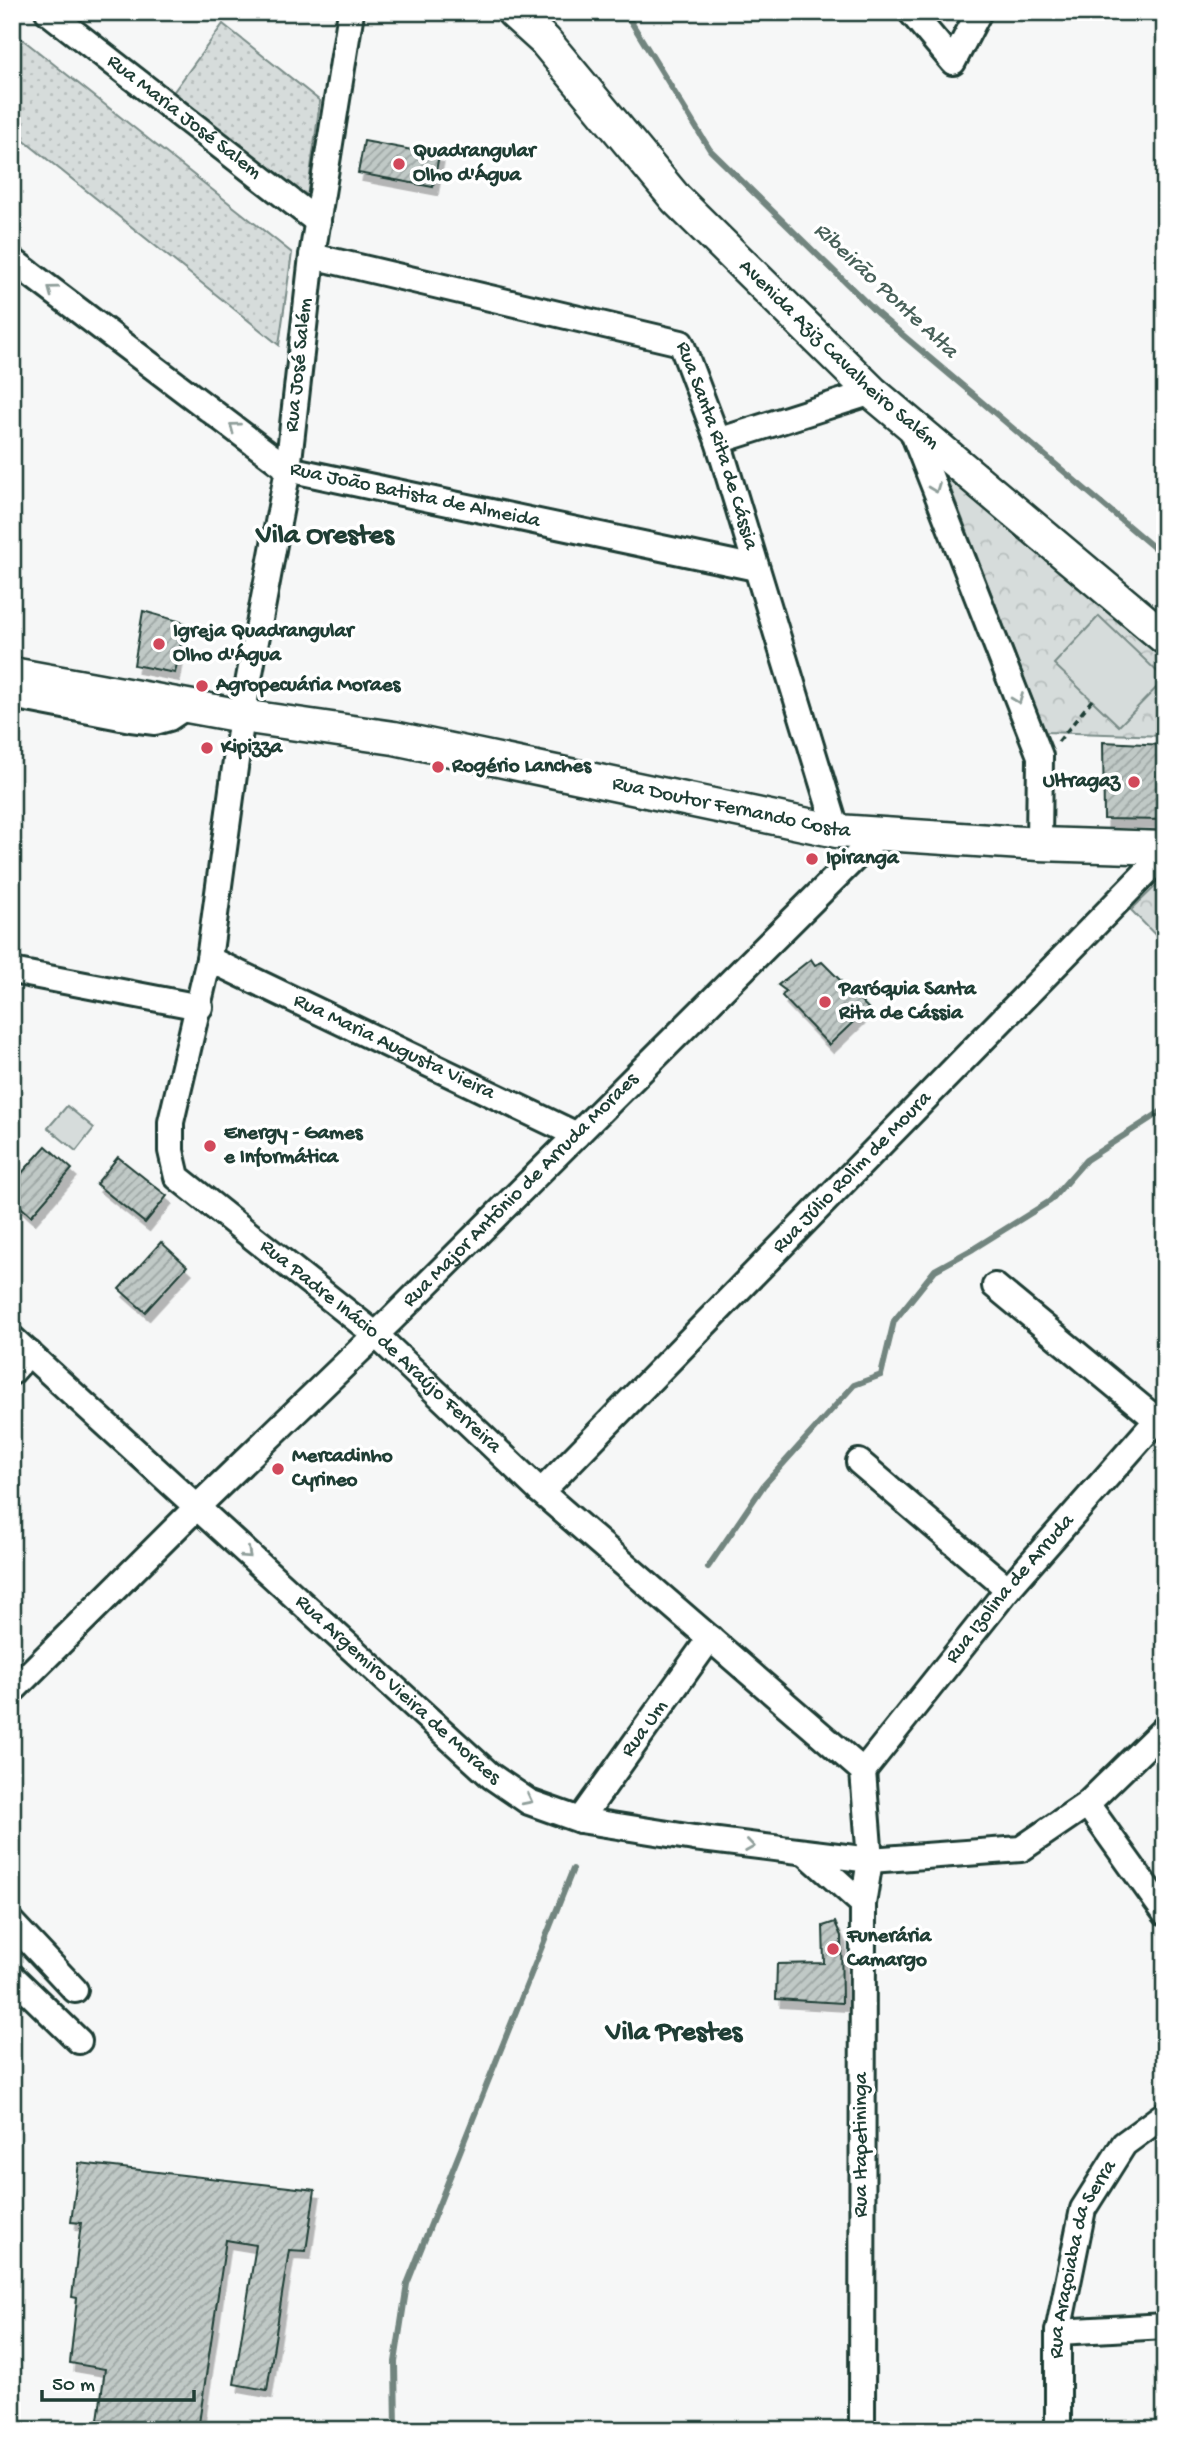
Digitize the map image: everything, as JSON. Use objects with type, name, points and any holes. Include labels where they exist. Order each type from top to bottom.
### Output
[{"type":"main road","name":"Avenida Aziz Cavalheiro Salém","points":[[501,12],[545,41]]},
{"type":"main road","name":"Avenida Aziz Cavalheiro Salém","points":[[513,12],[545,41],[676,199],[872,392],[1165,638]]},
{"type":"main road","name":"Rua Doutor Fernando Costa","points":[[12,674],[242,716],[394,738],[837,831],[1165,851]]},
{"type":"street","name":"Rua Maria José Salem","points":[[48,12],[318,222]]},
{"type":"street","name":"Rua José Salém","points":[[242,716],[288,469],[313,256],[351,12]]},
{"type":"street","points":[[911,12],[953,62],[979,12]]},
{"type":"street","name":"Rua Santa Rita de Cássia","points":[[313,256],[681,343],[718,441],[837,831]]},
{"type":"street","name":"Rua João Batista de Almeida","points":[[12,260],[288,469],[755,568]]},
{"type":"street","points":[[718,441],[872,392]]},
{"type":"street","points":[[910,424],[1040,756],[1039,844]]},
{"type":"street","points":[[12,696],[155,722],[169,718],[187,706]]},
{"type":"street","name":"Rua Padre Inácio de Araújo Ferreira","points":[[242,716],[209,959],[200,1007],[171,1122],[171,1151],[177,1177],[376,1335],[541,1492],[863,1771]]},
{"type":"street","name":"Rua Major Antônio de Arruda Moraes","points":[[12,1691],[197,1507],[376,1335],[879,834]]},
{"type":"street","name":"Rua Júlio Rolim de Moura","points":[[541,1492],[1165,851]]},
{"type":"street","name":"Rua Maria Augusta Vieira","points":[[209,959],[577,1135]]},
{"type":"street","points":[[12,971],[200,1007]]},
{"type":"street","points":[[995,1286],[1161,1415]]},
{"type":"street","points":[[12,1372],[21,1346]]},
{"type":"street","name":"Rua Argemiro Vieira de Moraes","points":[[21,1346],[491,1776],[529,1802],[580,1820],[870,1860],[1021,1849],[1087,1804],[1165,1728]]},
{"type":"street","name":"Rua Izolina de Arruda","points":[[863,1771],[1008,1588],[1161,1415]]},
{"type":"street","points":[[859,1462],[1008,1588]]},
{"type":"street","name":"Rua Um","points":[[580,1820],[709,1638]]},
{"type":"street","points":[[863,1771],[870,1860]]},
{"type":"street","points":[[1087,1804],[1165,1913]]},
{"type":"street","points":[[806,1853],[863,1904]]},
{"type":"street","name":"Rua Itapetininga","points":[[862,2430],[863,1904],[870,1860]]},
{"type":"street","points":[[12,1923],[75,1990]]},
{"type":"street","points":[[12,1976],[79,2041]]},
{"type":"street","name":"Rua Araçoiaba da Serra","points":[[1058,2430],[1058,2332],[1083,2209],[1124,2144],[1165,2114]]},
{"type":"street","points":[[1058,2332],[1165,2326]]},
{"type":"path","points":[[1040,764],[1092,700]]},
{"type":"green space","points":[[223,24],[320,101],[307,198],[172,94]]},
{"type":"green space","points":[[12,31],[292,253],[279,345],[12,131]]},
{"type":"green space","points":[[945,474],[1073,572],[1155,648],[1165,664],[1165,736],[1045,732]]},
{"type":"green space","points":[[1099,616],[1165,679],[1119,726],[1054,664]]},
{"type":"green space","points":[[1165,877],[1165,945],[1131,910]]},
{"type":"green space","points":[[67,1106],[94,1128],[76,1151],[48,1128]]},
{"type":"building","name":"Quadrangular Olho d'Água","points":[[364,141],[439,155],[433,187],[358,173]]},
{"type":"building","name":"Igreja Quadrangular Olho d'Água","points":[[143,611],[185,623],[175,673],[134,665]]},
{"type":"building","name":"Ultragaz","points":[[1103,742],[1165,745],[1165,820],[1104,819]]},
{"type":"building","name":"Paróquia Santa Rita de Cássia","points":[[811,959],[815,965],[822,962],[868,1008],[829,1045],[782,996],[786,991],[778,985]]},
{"type":"building","points":[[46,1146],[72,1169],[31,1216],[12,1199],[12,1184]]},
{"type":"building","points":[[118,1157],[167,1196],[145,1223],[96,1184]]},
{"type":"building","points":[[161,1242],[187,1266],[145,1312],[119,1289]]},
{"type":"building","name":"Funerária Camargo","points":[[835,1922],[841,1936],[842,2003],[776,1999],[777,1964],[824,1963],[823,1926]]},
{"type":"building","points":[[79,2163],[315,2190],[306,2251],[289,2250],[267,2390],[234,2384],[256,2245],[226,2240],[198,2430],[168,2430],[98,2420],[105,2369],[70,2363],[77,2298],[72,2297],[81,2223],[71,2222]]},
{"type":"waterway","name":"Ribeirão Ponte Alta","points":[[625,12],[710,150],[878,314],[1165,557]]},
{"type":"waterway","points":[[708,1567],[764,1485],[854,1385],[881,1375],[894,1321],[935,1270],[1050,1201],[1086,1160],[1165,1109]]},
{"type":"waterway","points":[[396,2430],[395,2362],[407,2284],[573,1869]]},
{"type":"place","name":"Quadrangular Olho d'Água","points":[[399,164]]},
{"type":"place","name":"Igreja Quadrangular Olho d'Água","points":[[159,644]]},
{"type":"place","name":"Agropecuária Moraes","points":[[202,686]]},
{"type":"place","name":"Kipizza","points":[[207,748]]},
{"type":"place","name":"Rogério Lanches","points":[[438,767]]},
{"type":"place","name":"Ultragaz","points":[[1134,782]]},
{"type":"place","name":"Ipiranga","points":[[812,859]]},
{"type":"place","name":"Paróquia Santa Rita de Cássia","points":[[825,1002]]},
{"type":"place","name":"Energy - Games e Informática","points":[[210,1146]]},
{"type":"place","name":"Mercadinho Cyrineo","points":[[278,1469]]},
{"type":"place","name":"Funerária Camargo","points":[[833,1949]]},
{"type":"district","name":"Vila Orestes","points":[[325,536]]},
{"type":"district","name":"Vila Prestes","points":[[674,2033]]}]
